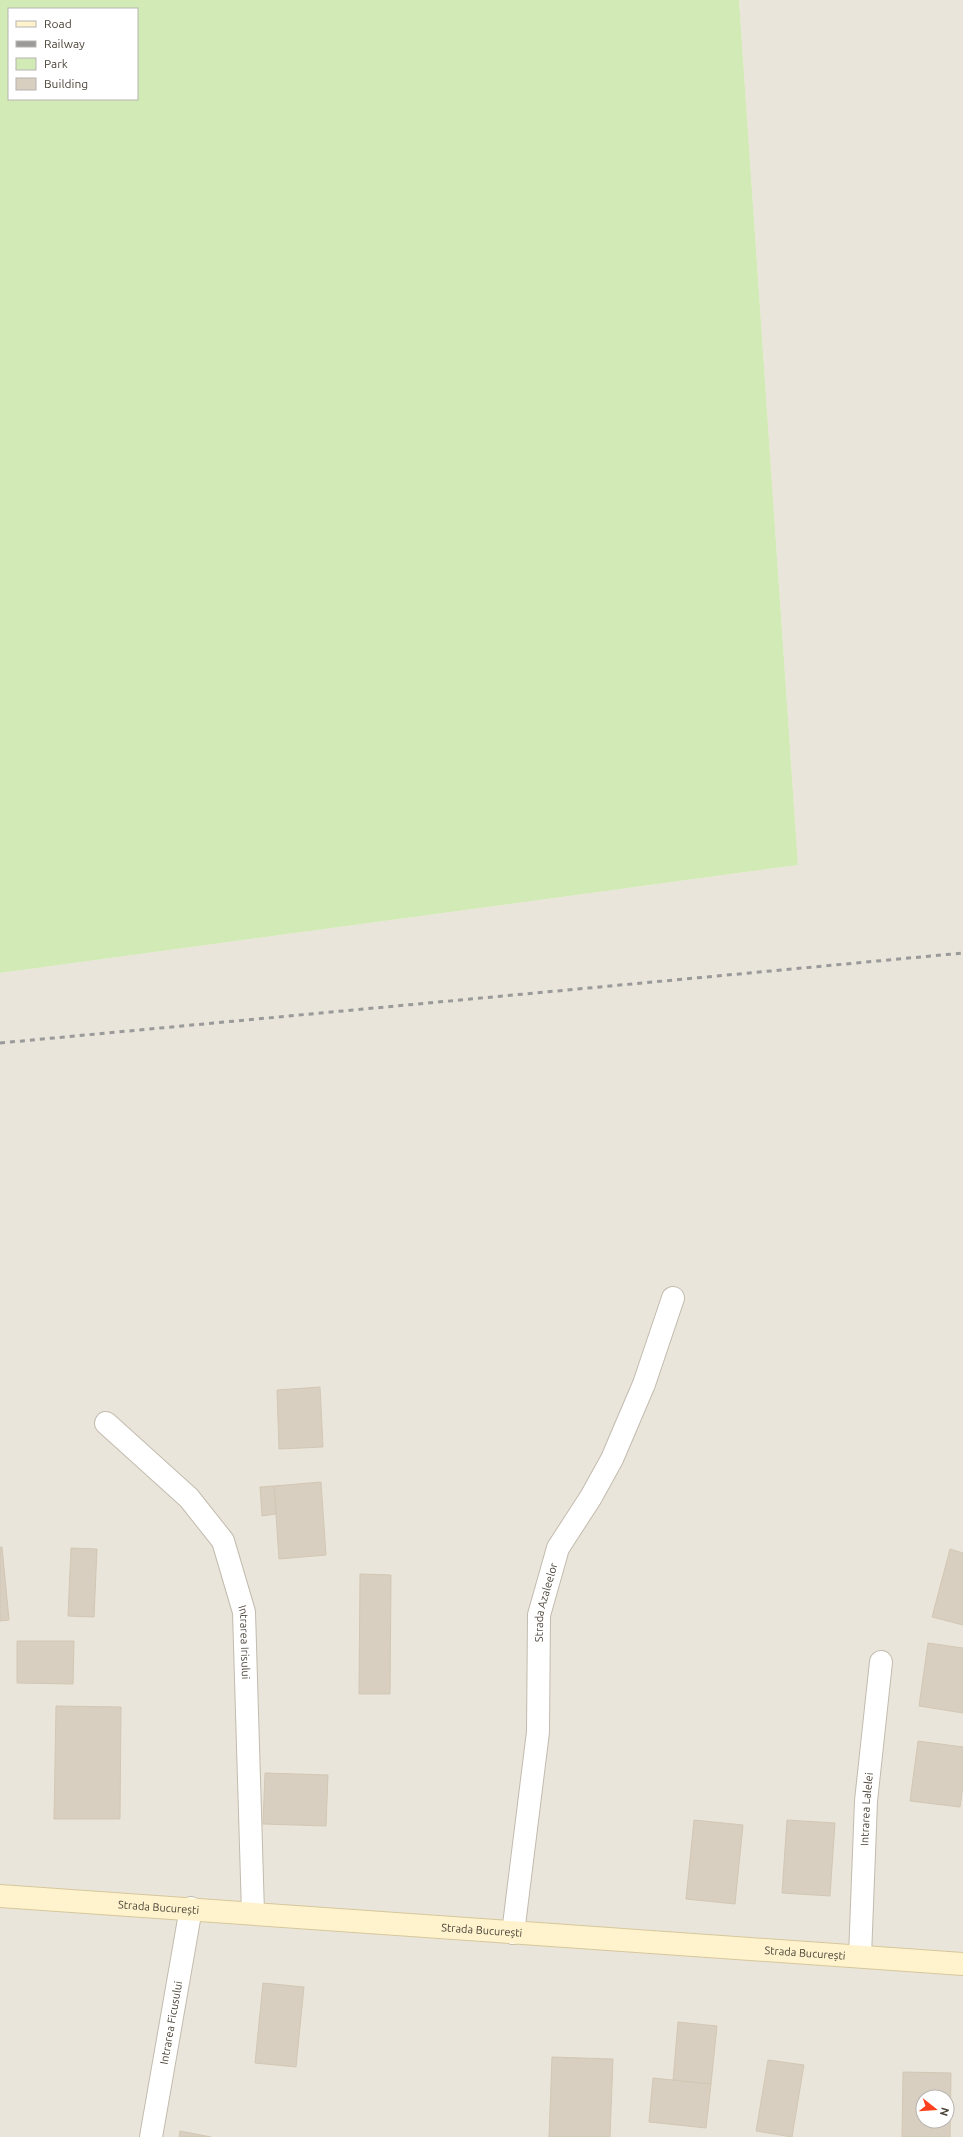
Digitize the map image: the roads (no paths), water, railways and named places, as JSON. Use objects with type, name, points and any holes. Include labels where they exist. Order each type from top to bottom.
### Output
[{"type":"main road","name":"Strada București","points":[[0,1896],[191,1908],[513,1933],[963,1964]]},
{"type":"street","name":"Strada Azaleelor","points":[[513,1933],[538,1732],[539,1615],[558,1548],[591,1497],[612,1459],[644,1384],[674,1298]]},
{"type":"street","name":"Intrarea Irisului","points":[[106,1423],[189,1498],[223,1541],[244,1612],[253,1913]]},
{"type":"street","name":"Intrarea Lalelei","points":[[860,1956],[866,1801],[881,1662]]},
{"type":"street","name":"Intrarea Ficusului","points":[[151,2137],[191,1908]]},
{"type":"railway","points":[[0,1043],[963,953]]}]
